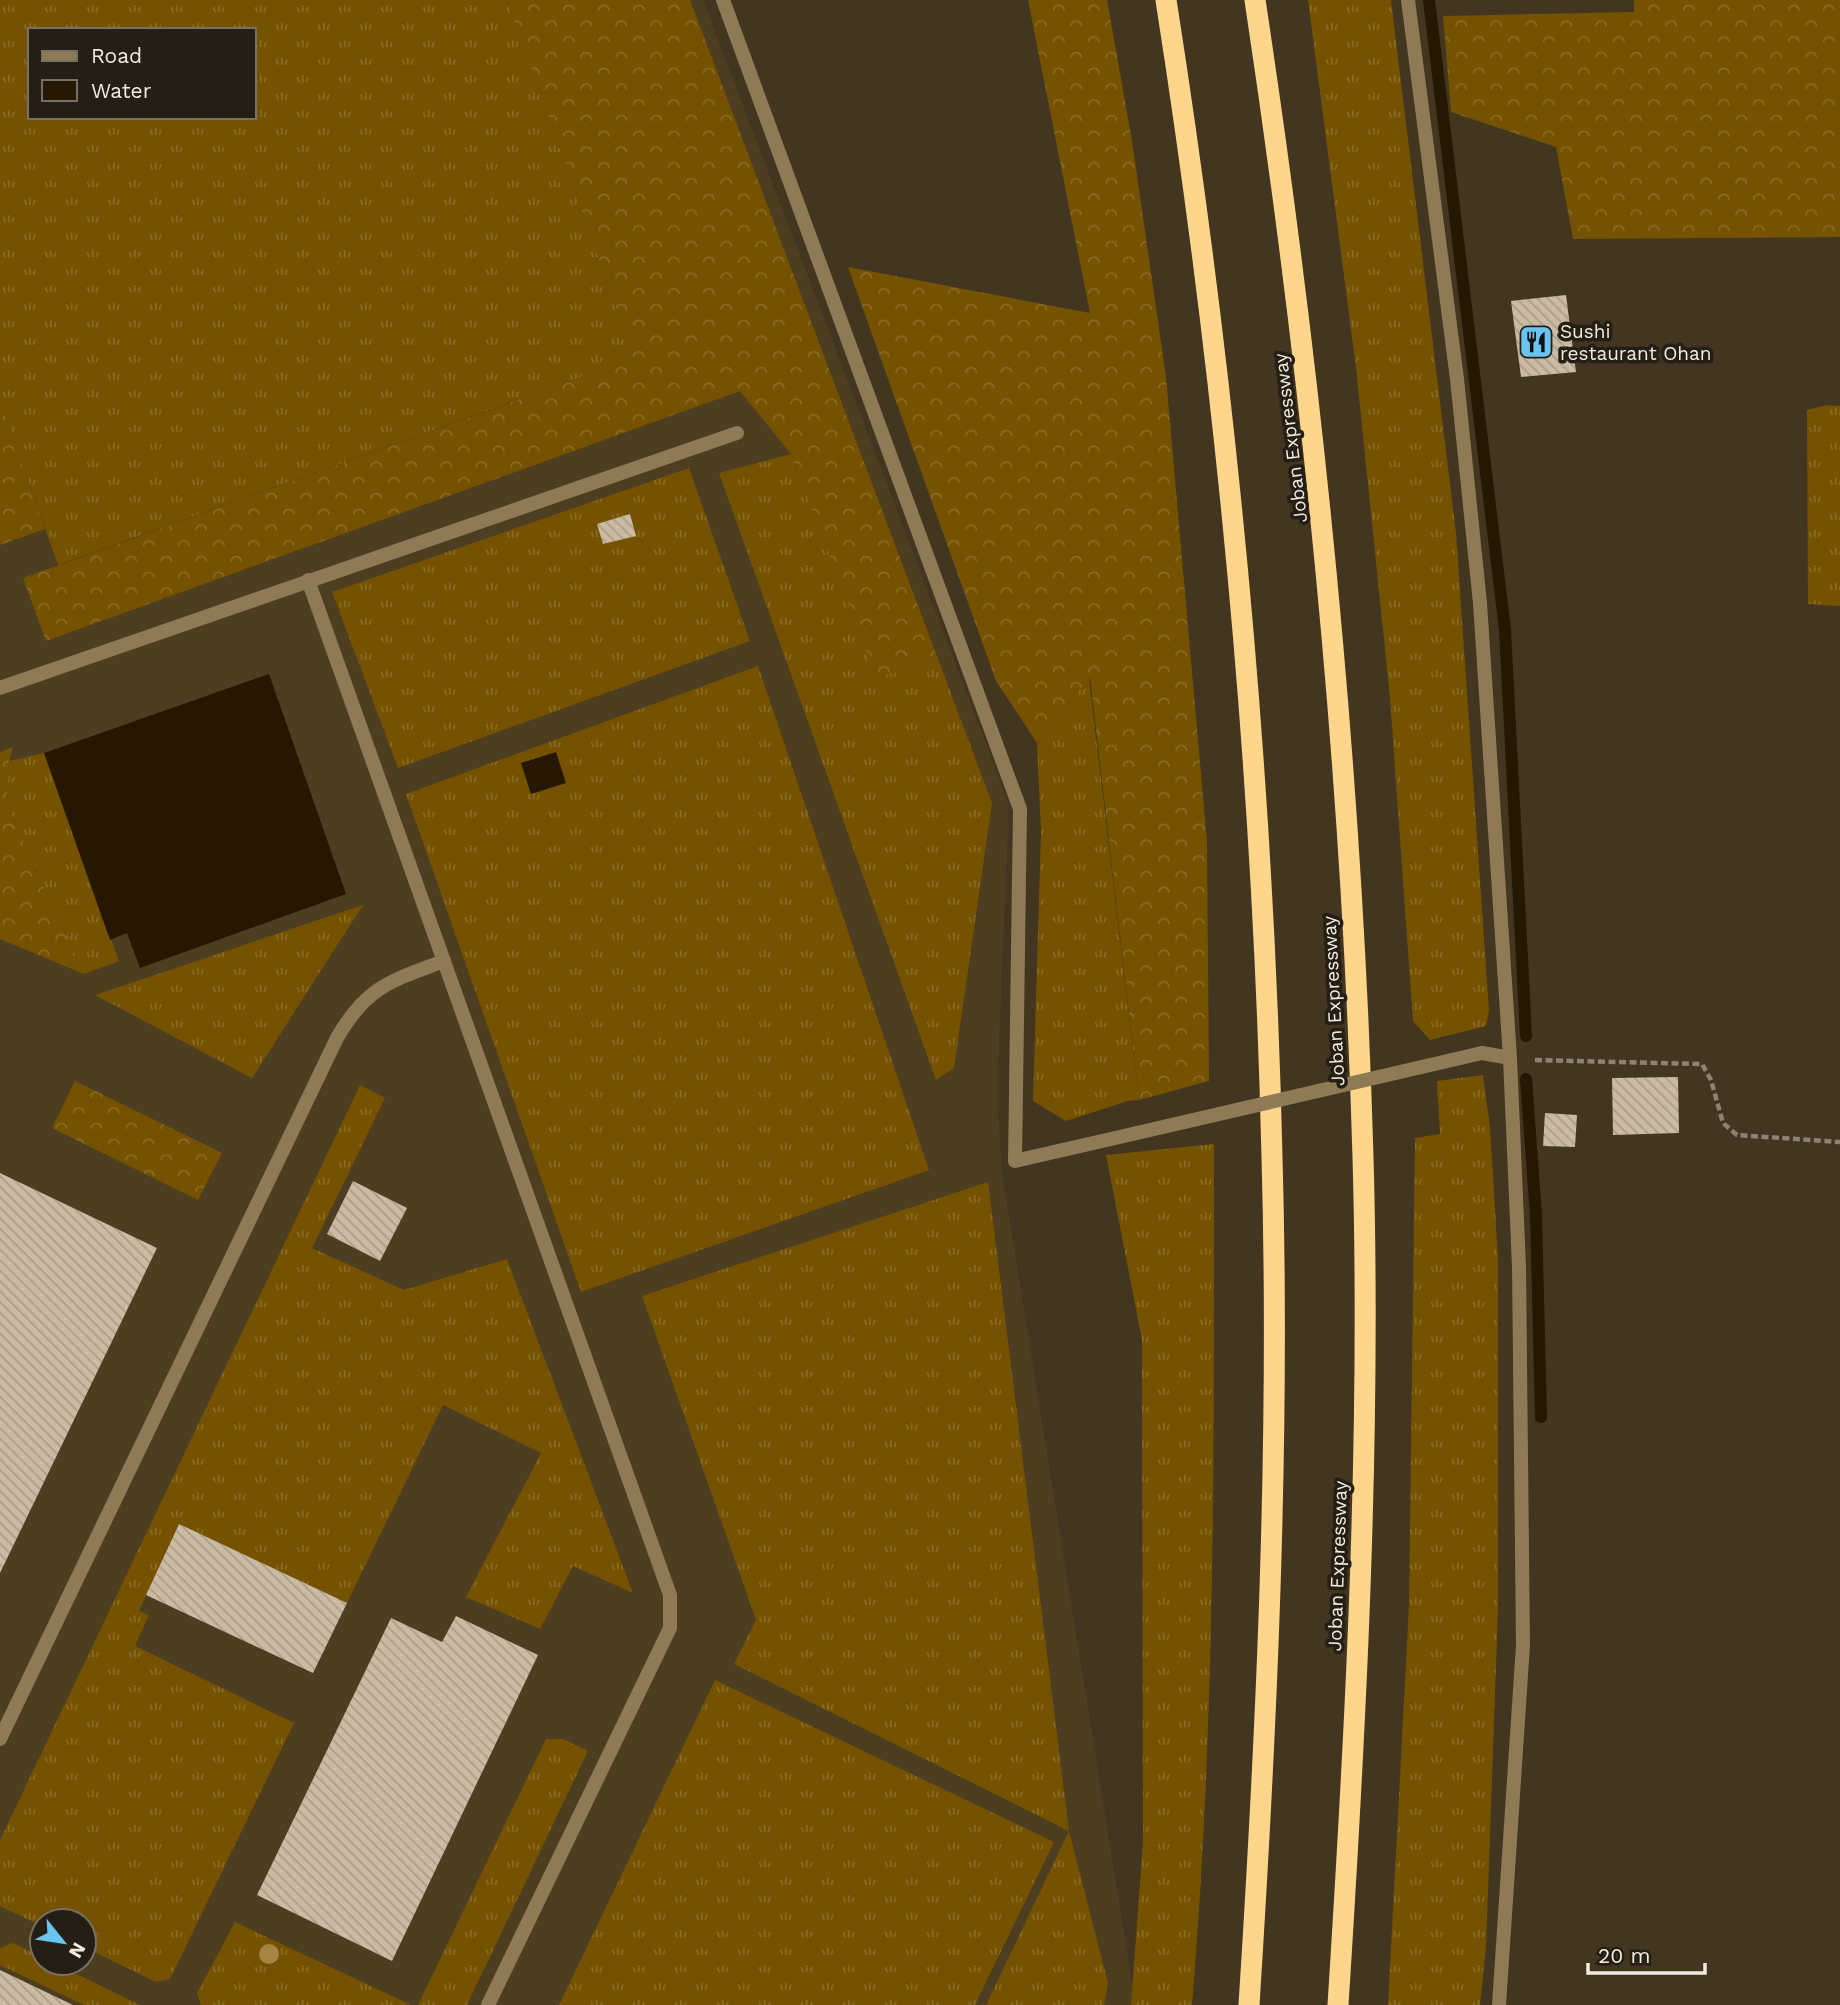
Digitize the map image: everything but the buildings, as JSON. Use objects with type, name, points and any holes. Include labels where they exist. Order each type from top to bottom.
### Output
[{"type":"highway","points":[[1166,0],[1188,135],[1232,493],[1256,791],[1272,1144],[1273,1501],[1259,1848],[1249,2005]]},
{"type":"highway","name":"Joban Expressway","points":[[1255,0],[1275,132],[1320,491],[1346,780],[1363,1159],[1363,1490],[1349,1833],[1338,2005]]},
{"type":"street","points":[[723,0],[1020,809],[1015,1161],[1482,1053],[1510,1058]]},
{"type":"street","points":[[1408,0],[1457,379],[1478,589],[1510,1058],[1519,1267],[1523,1645],[1499,2005]]},
{"type":"street","points":[[0,688],[737,433]]},
{"type":"street","points":[[308,580],[670,1595],[670,1628],[488,2005]]},
{"type":"street","points":[[0,1739],[352,1011],[369,993],[400,977],[444,961]]},
{"type":"path","points":[[1510,1058],[1702,1063],[1711,1080],[1723,1124],[1737,1135],[1840,1142]]},
{"type":"shaded area","points":[[0,0],[703,0],[1009,805],[997,1091],[1002,1172],[1133,1989],[1131,2005],[0,2005]]},
{"type":"green space","points":[[0,0],[507,0],[634,358],[58,565],[0,401]]},
{"type":"green space","points":[[507,0],[690,0],[937,656],[876,678],[791,454],[740,391],[46,641],[23,578],[634,358]]},
{"type":"green space","points":[[1028,0],[1107,0],[1132,141],[1166,377],[1207,842],[1209,1081],[1139,1100],[1090,678],[1037,743],[996,681],[848,267],[1090,313]]},
{"type":"green space","points":[[1308,0],[1391,0],[1456,533],[1489,1011],[1486,1026],[1430,1040],[1413,1021],[1390,698],[1356,368]]},
{"type":"green space","points":[[1634,0],[1840,0],[1840,237],[1573,239],[1556,147],[1451,112],[1443,16],[1634,12]]},
{"type":"green space","points":[[0,401],[45,529],[0,545]]},
{"type":"green space","points":[[1827,405],[1840,406],[1840,606],[1808,604],[1807,410]]},
{"type":"green space","points":[[791,454],[876,677],[937,656],[992,803],[954,1068],[936,1080],[719,473]]},
{"type":"green space","points":[[689,468],[750,641],[398,768],[332,592]]},
{"type":"green space","points":[[758,666],[929,1170],[581,1292],[406,794]]},
{"type":"green space","points":[[1089,677],[1139,1100],[1066,1121],[1033,1101],[1041,832],[1037,743]]},
{"type":"green space","points":[[13,747],[9,761],[7,805],[84,974],[0,939],[0,752]]},
{"type":"green space","points":[[44,753],[119,961],[84,974],[7,805],[9,761]]},
{"type":"green space","points":[[363,905],[252,1078],[95,995]]},
{"type":"green space","points":[[1483,1075],[1490,1127],[1498,1259],[1498,1608],[1486,1947],[1480,2005],[1388,2005],[1409,1605],[1415,1138],[1440,1134],[1437,1081]]},
{"type":"green space","points":[[75,1081],[222,1153],[198,1200],[52,1128]]},
{"type":"green space","points":[[360,1085],[385,1098],[312,1248],[404,1290],[507,1259],[633,1593],[573,1566],[540,1629],[466,1597],[541,1453],[443,1405],[347,1603],[178,1525],[139,1611],[149,1615],[135,1646],[294,1723],[170,1979],[156,1982],[98,1954],[98,1907],[28,1907],[28,1919],[0,1906],[0,1840]]},
{"type":"green space","points":[[1214,1144],[1210,1682],[1192,2005],[1131,2005],[1143,1843],[1142,1340],[1106,1155]]},
{"type":"green space","points":[[988,1182],[1069,1831],[734,1664],[756,1620],[642,1296]]},
{"type":"green space","points":[[715,1680],[1054,1842],[975,2005],[559,2005]]},
{"type":"green space","points":[[546,1739],[563,1739],[588,1751],[467,2005],[418,2005]]},
{"type":"green space","points":[[1069,1831],[1108,1983],[1104,2005],[986,2005]]},
{"type":"green space","points":[[235,1922],[411,2005],[201,2005],[197,1993]]},
{"type":"green space","points":[[13,1943],[28,1950],[28,1977],[83,1977],[140,2005],[84,2005],[0,1965],[0,1948]]},
{"type":"water","points":[[269,674],[346,894],[140,968],[127,933],[110,940],[44,753]]},
{"type":"water","points":[[556,752],[566,783],[531,794],[521,763]]},
{"type":"waterway","points":[[1429,0],[1505,630],[1526,1036]]},
{"type":"waterway","points":[[1526,1079],[1536,1215],[1541,1417]]},
{"type":"place","name":"Sushi restaurant Ohan","points":[[1536,342]]}]
